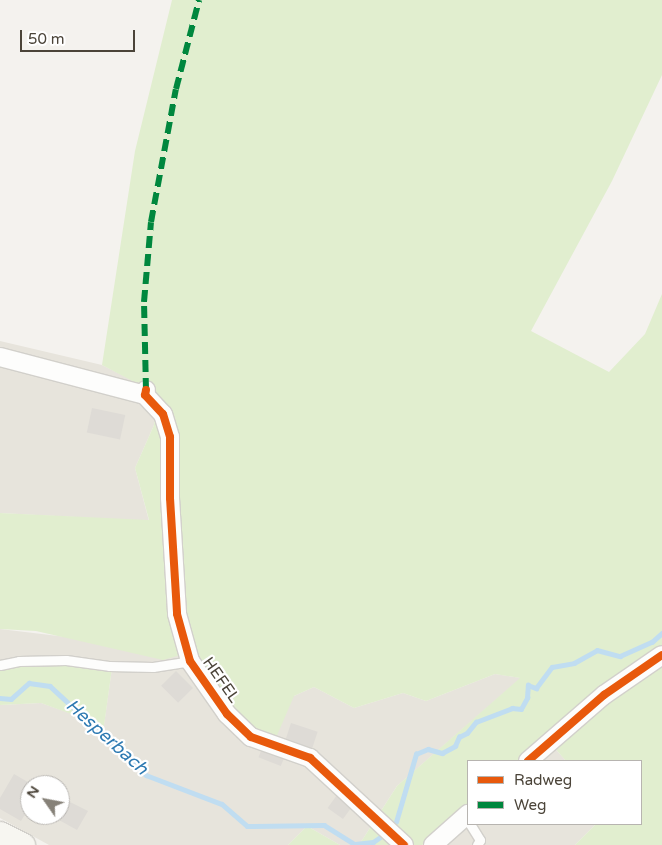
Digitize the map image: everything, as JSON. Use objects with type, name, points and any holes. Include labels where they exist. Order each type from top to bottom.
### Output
[{"type":"main road","points":[[0,834],[22,845]]},
{"type":"street","name":"HEFEL","points":[[0,357],[146,392],[163,414],[170,437],[170,498],[177,614],[190,661],[227,714],[251,737],[310,758],[404,845]]},
{"type":"street","points":[[529,760],[604,695],[662,655]]},
{"type":"street","points":[[432,845],[467,820]]},
{"type":"lane","points":[[0,665],[19,661],[66,660],[110,666],[153,668],[190,661]]},
{"type":"lane","points":[[471,825],[480,840],[477,845]]},
{"type":"shaded area","points":[[0,341],[102,365],[158,393],[154,425],[135,468],[149,521],[0,513]]},
{"type":"shaded area","points":[[0,629],[191,652],[294,696],[314,687],[354,708],[403,693],[426,701],[495,674],[521,678],[397,786],[359,845],[340,845],[307,826],[288,845],[49,845],[0,818],[0,705],[41,703],[104,725],[112,668],[0,667]]},
{"type":"shaded area","points":[[545,737],[565,760],[518,760]]},
{"type":"shaded area","points":[[467,805],[467,825],[595,825],[575,845],[422,845]]},
{"type":"green space","points":[[172,0],[662,0],[662,75],[612,181],[531,331],[609,372],[645,334],[662,294],[662,845],[575,845],[595,825],[642,825],[642,760],[565,760],[545,737],[518,760],[467,760],[467,805],[422,845],[359,845],[397,786],[520,678],[495,674],[426,701],[403,693],[354,708],[314,687],[294,696],[275,740],[237,719],[191,652],[163,660],[36,631],[0,629],[0,513],[149,520],[135,468],[154,425],[157,394],[102,365],[135,151]]},
{"type":"green space","points":[[67,661],[112,668],[104,726],[41,703],[0,705],[0,667]]},
{"type":"green space","points":[[307,826],[340,845],[288,845]]},
{"type":"building","points":[[92,408],[125,415],[120,440],[87,432]]},
{"type":"building","points":[[176,671],[193,688],[178,703],[161,686]]},
{"type":"building","points":[[291,723],[318,732],[311,752],[285,743]]},
{"type":"building","points":[[263,746],[285,755],[281,766],[259,757]]},
{"type":"building","points":[[14,774],[20,777],[20,820],[0,809],[0,798]]},
{"type":"building","points":[[337,795],[352,806],[343,819],[328,808]]},
{"type":"building","points":[[70,802],[88,811],[77,830],[68,825],[70,825]]},
{"type":"waterway","points":[[396,822],[416,754],[428,749],[442,753],[455,746],[459,737],[467,733],[476,722],[512,708],[521,709],[527,698],[528,685],[536,688],[552,667],[574,663],[597,650],[620,656],[652,642],[662,633]]},
{"type":"waterway","name":"Hesperbach","points":[[0,698],[11,699],[29,683],[50,686],[146,775],[222,804],[247,826],[324,825],[356,845]]},
{"type":"waterway","points":[[355,844],[373,842],[382,836]]},
{"type":"marked path","points":[[146,390],[144,302],[151,222],[176,89],[199,0]]},
{"type":"cycle path","points":[[146,390],[145,395],[163,414],[170,437],[170,498],[177,614],[190,661],[227,714],[251,737],[310,758],[404,845]]},
{"type":"cycle path","points":[[529,760],[604,695],[662,655]]}]
